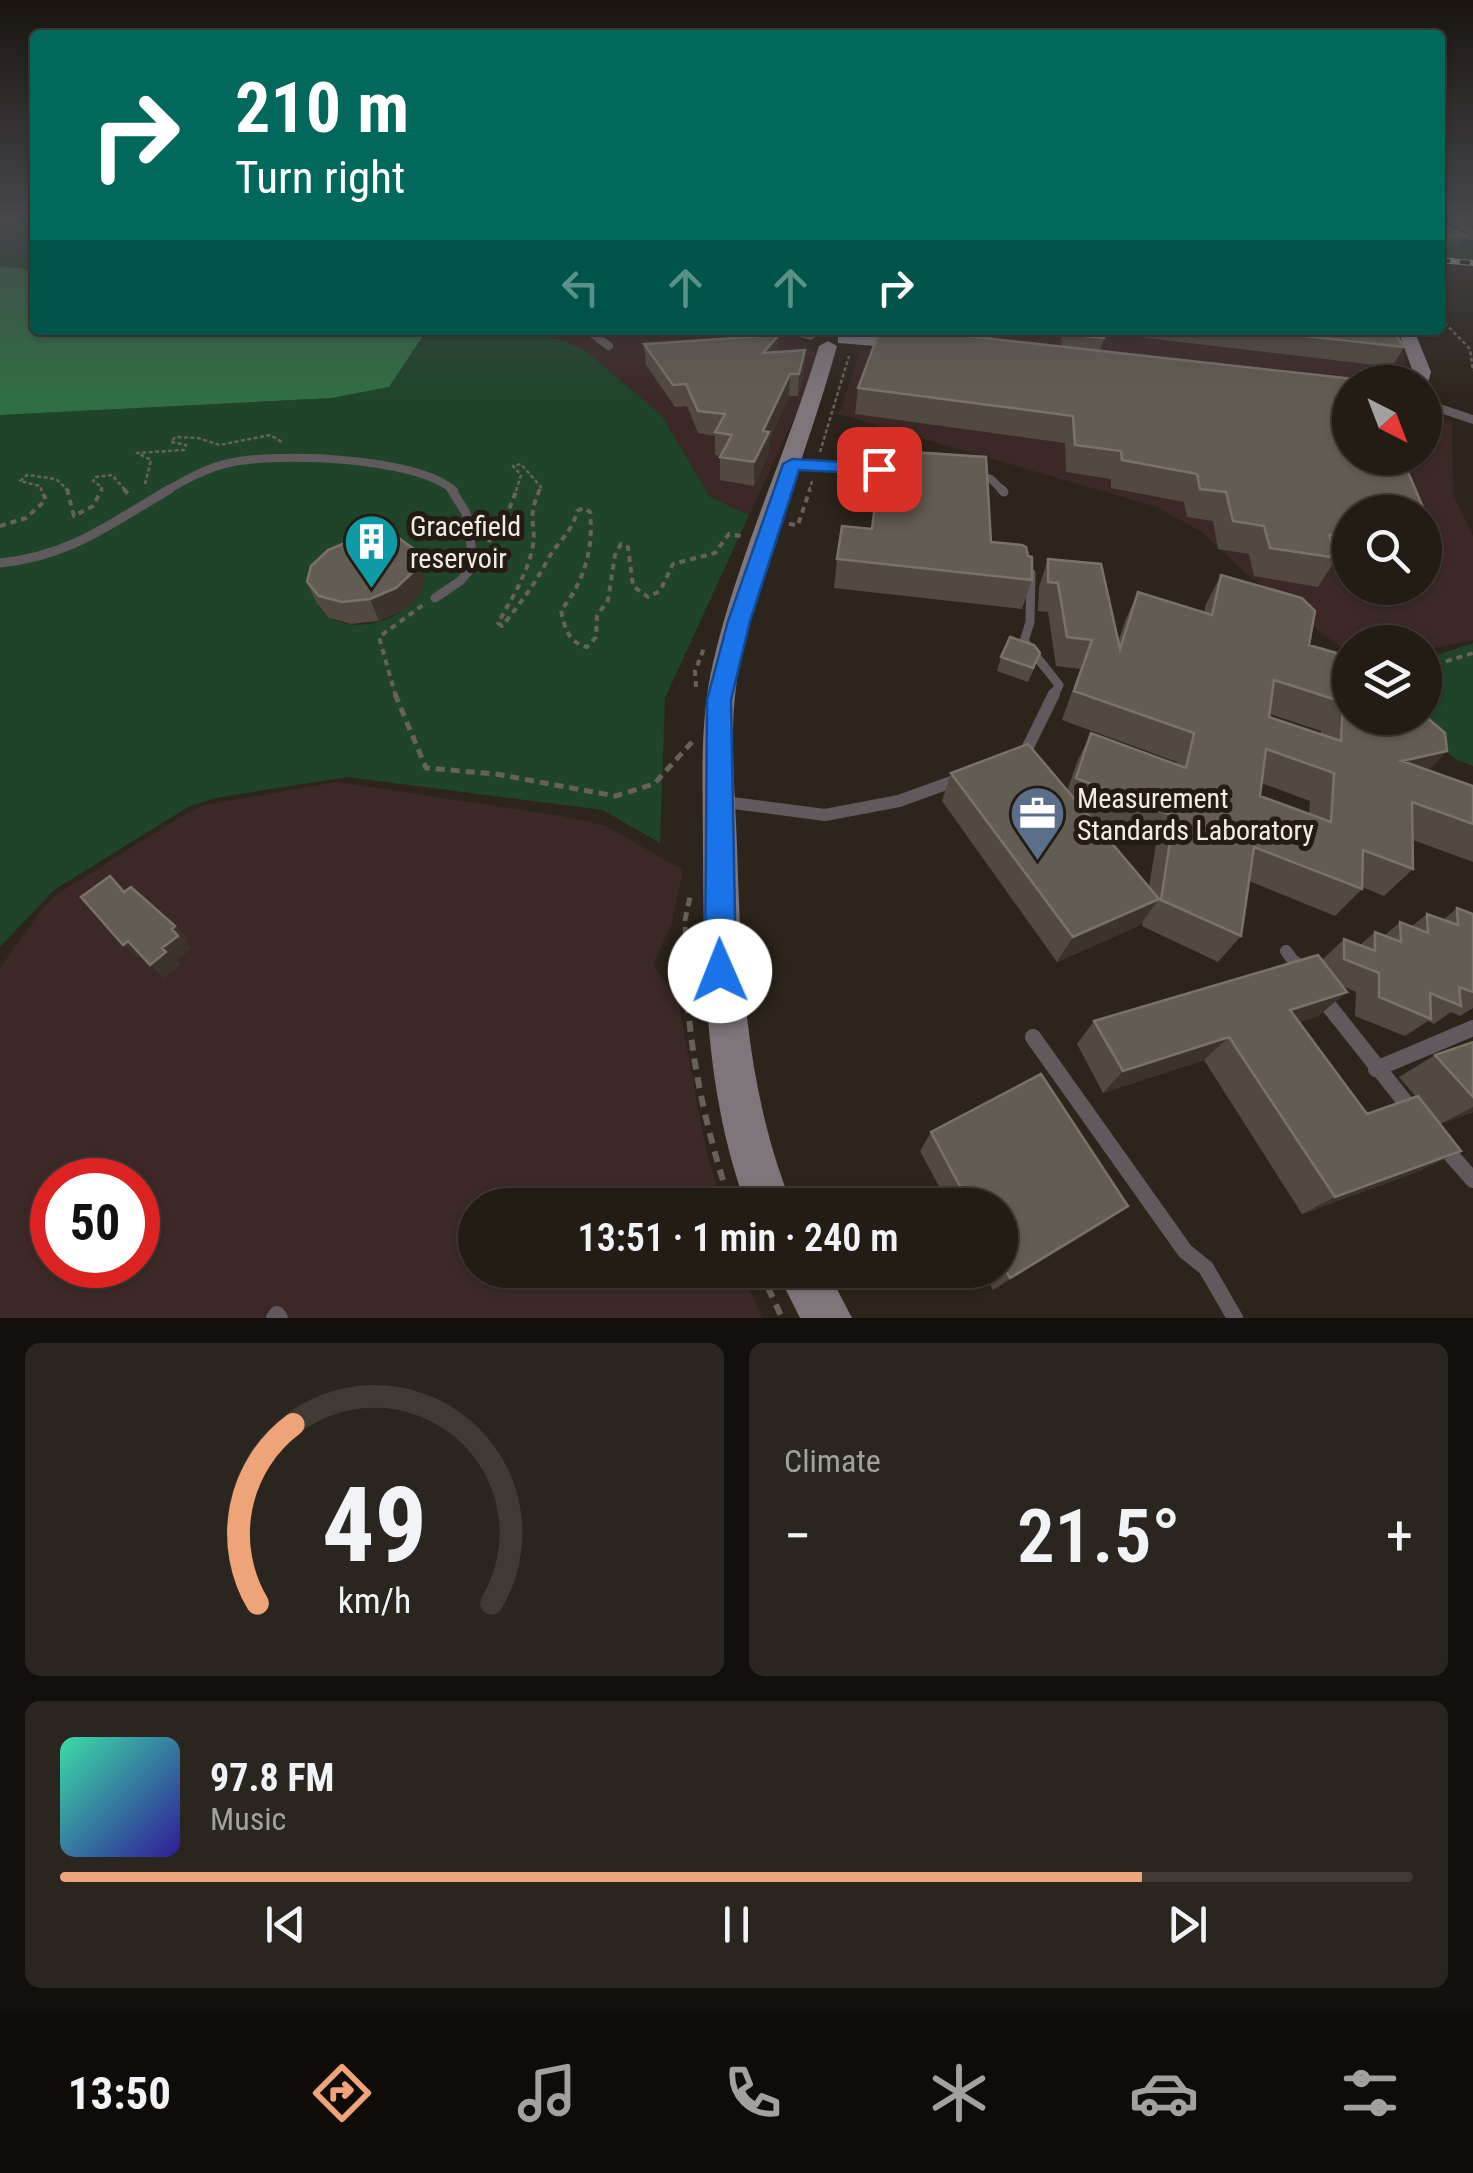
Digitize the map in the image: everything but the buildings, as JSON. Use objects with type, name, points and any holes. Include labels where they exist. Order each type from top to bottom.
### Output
[{"type":"main road","points":[[1408,335],[1419,365]]},
{"type":"main road","points":[[763,1188],[736,1108],[726,1049],[719,948],[719,700],[728,659],[804,465],[834,343],[902,337],[932,346]]},
{"type":"main road","points":[[806,1288],[818,1318]]},
{"type":"main road","points":[[810,1288],[827,1318]]},
{"type":"street","points":[[798,335],[834,343]]},
{"type":"street","points":[[1442,409],[1473,420]]},
{"type":"lane","points":[[594,335],[609,346]]},
{"type":"lane","points":[[0,563],[43,558],[69,547],[189,478],[228,462],[264,458],[396,468],[421,473],[450,486],[468,514],[474,565],[460,581],[434,598]]},
{"type":"lane","points":[[804,465],[896,470]]},
{"type":"lane","points":[[964,475],[990,479],[1004,492]]},
{"type":"lane","points":[[1005,763],[1023,756],[1060,685],[1024,641],[1030,622],[1031,573],[1020,568]]},
{"type":"lane","points":[[718,802],[825,814],[899,801],[970,776]]},
{"type":"lane","points":[[1286,951],[1376,1069],[1424,1124]]},
{"type":"lane","points":[[1376,1069],[1473,1028]]},
{"type":"lane","points":[[1033,1037],[1185,1251],[1206,1268],[1235,1318]]},
{"type":"lane","points":[[1436,1138],[1473,1180]]},
{"type":"path","points":[[1445,323],[1470,349],[1473,371]]},
{"type":"path","points":[[788,524],[798,525],[804,465],[847,361],[834,343]]},
{"type":"path","points":[[0,526],[26,518],[46,500],[40,486],[20,481],[26,475],[48,475],[65,484],[75,501],[72,514],[76,516],[88,510],[102,494],[102,486],[93,482],[95,476],[112,475],[120,481],[124,493],[139,490],[149,476],[151,460],[137,453],[184,450],[186,445],[170,441],[175,437],[193,437],[220,445],[270,435],[292,448]]},
{"type":"path","points":[[484,532],[489,541],[498,538],[520,482],[521,475],[513,466],[523,465],[541,490],[529,512],[533,546],[523,577],[502,610],[498,623],[502,626],[540,579],[549,557],[574,529],[577,510],[588,510],[594,537],[580,573],[581,588],[561,610],[572,641],[581,647],[587,647],[596,637],[598,616],[608,600],[615,556],[621,544],[628,547],[633,586],[648,597],[660,590],[674,564],[715,553],[729,534],[738,533],[744,539]]},
{"type":"path","points":[[434,598],[379,637],[392,687],[426,768],[480,770],[588,796],[615,798],[645,789],[676,767],[692,742]]},
{"type":"path","points":[[1442,663],[1473,653]]},
{"type":"path","points":[[768,1288],[782,1318]]},
{"type":"shaded area","points":[[530,335],[794,335],[815,352],[820,363],[749,515],[710,497],[662,416],[560,339]]},
{"type":"shaded area","points":[[923,335],[1398,335],[1406,364],[1332,365],[1332,379]]},
{"type":"shaded area","points":[[873,349],[1332,454],[1332,475],[1442,475],[1442,420],[1452,422],[1453,495],[1473,536],[1473,640],[1442,646],[1442,625],[1332,625],[1332,640],[1248,575],[1202,532],[1157,507],[839,414],[860,352]]},
{"type":"shaded area","points":[[337,782],[606,826],[683,870],[671,925],[653,965],[677,996],[706,1150],[717,1188],[458,1188],[458,1288],[749,1288],[762,1318],[0,1318],[0,968],[56,895],[205,805]]},
{"type":"green space","points":[[0,276],[30,276],[30,335],[424,335],[389,387],[332,398],[0,415]]},
{"type":"green space","points":[[424,335],[530,335],[560,339],[586,351],[662,416],[710,497],[749,515],[665,698],[660,843],[603,810],[347,777],[215,798],[188,807],[54,890],[0,947],[0,415],[332,398],[389,387]],"holes":[[[425,578],[420,593],[395,616],[359,625],[342,623],[317,604]]]},
{"type":"green space","points":[[1473,643],[1473,766],[1456,759],[1427,735],[1442,735],[1442,653]]},
{"type":"place","name":"Gracefield reservoir","points":[[371,591]]},
{"type":"place","name":"Measurement Standards Laboratory","points":[[1038,863]]},
{"type":"route","points":[[720,971],[719,700],[739,621],[792,464],[879,469]]}]
